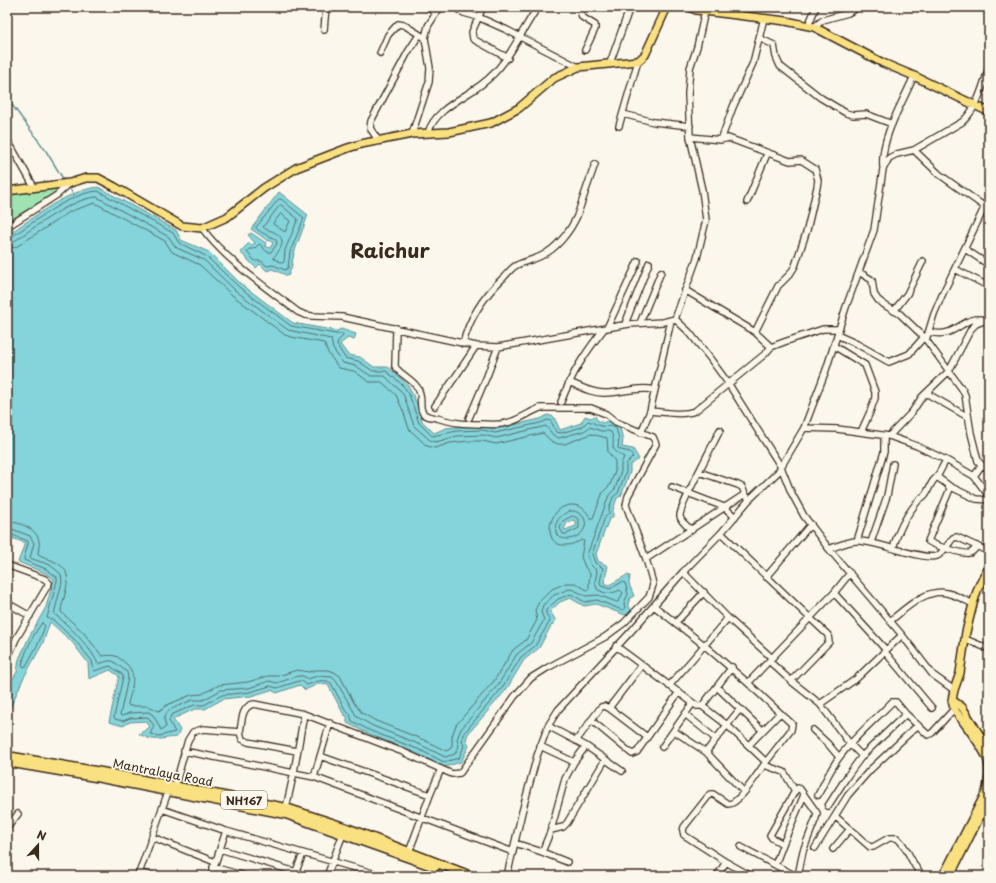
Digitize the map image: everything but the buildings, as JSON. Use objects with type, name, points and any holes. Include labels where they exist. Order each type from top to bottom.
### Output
[{"type":"highway","name":"Mantralaya Road","points":[[7,756],[175,786],[286,808],[330,821],[471,876]]},
{"type":"highway","name":"Mantralaya Road","points":[[7,762],[100,778],[286,814],[458,876]]},
{"type":"main road","points":[[7,191],[71,183],[86,178],[98,178],[182,226],[202,228],[227,216],[264,188],[296,168],[361,144],[378,140],[412,134],[449,132],[491,123],[519,108],[554,78],[578,67],[610,63],[638,62],[645,55],[667,7]]},
{"type":"main road","points":[[694,8],[705,11],[734,10],[764,18],[811,27],[883,63],[914,76],[989,112]]},
{"type":"main road","points":[[943,876],[986,792],[988,782],[989,769],[986,758],[954,708],[952,700],[960,673],[965,639],[973,604],[978,588],[989,566]]},
{"type":"main road","points":[[952,700],[962,707],[989,750]]},
{"type":"main road","points":[[950,876],[989,798]]},
{"type":"street","points":[[324,30],[326,7]]},
{"type":"street","points":[[427,7],[436,13]]},
{"type":"street","points":[[412,134],[429,82],[430,74],[425,38],[428,26],[440,7]]},
{"type":"street","points":[[453,7],[520,36],[578,67]]},
{"type":"street","points":[[483,7],[472,32],[472,38],[508,58]]},
{"type":"street","points":[[428,133],[442,112],[482,84],[500,69],[538,7]]},
{"type":"street","points":[[579,7],[582,17],[595,27],[585,50]]},
{"type":"street","points":[[610,63],[630,7]]},
{"type":"street","points":[[811,27],[816,7]]},
{"type":"street","points":[[811,27],[823,20],[848,13],[858,7]]},
{"type":"street","points":[[641,433],[650,411],[673,320],[697,258],[706,220],[702,190],[690,137],[688,94],[690,68],[697,47],[705,11]]},
{"type":"street","points":[[721,140],[752,63],[764,18]]},
{"type":"street","points":[[380,53],[388,36],[398,24],[404,24],[425,38]]},
{"type":"street","points":[[378,140],[370,128],[371,121],[408,52],[419,35]]},
{"type":"street","points":[[759,38],[774,45],[776,57],[780,66],[821,98],[846,114],[853,116],[866,114],[892,124]]},
{"type":"street","points":[[619,126],[638,62]]},
{"type":"street","points":[[883,169],[889,158],[897,154],[914,150],[962,122],[976,105],[989,68]]},
{"type":"street","points":[[507,876],[540,746],[548,726],[558,710],[654,606],[683,572],[721,533],[749,500],[778,472],[804,428],[874,230],[883,169],[883,154],[892,124],[914,76]]},
{"type":"street","points":[[622,114],[654,122],[690,126]]},
{"type":"street","points":[[690,137],[721,140],[728,138],[790,161],[801,160],[815,169],[818,180],[807,230],[794,266],[790,274],[778,286],[755,332]]},
{"type":"street","points":[[7,139],[9,147],[34,188]]},
{"type":"street","points":[[914,150],[939,174],[986,207]]},
{"type":"street","points":[[747,202],[768,154]]},
{"type":"street","points":[[463,344],[465,332],[471,319],[493,288],[516,265],[546,253],[568,232],[577,216],[595,164]]},
{"type":"street","points":[[7,227],[57,195],[71,183]]},
{"type":"street","points":[[650,411],[688,413],[695,411],[772,347],[823,329],[829,328],[838,332],[888,362],[909,354],[925,339],[929,332],[934,314],[989,199]]},
{"type":"street","points":[[202,228],[211,241],[227,255],[298,312],[305,315],[342,317],[463,344],[498,347],[625,324],[673,320],[689,332],[728,383],[781,467],[791,492],[804,516],[829,549],[902,635],[933,675],[954,690]]},
{"type":"street","points":[[965,249],[989,265]]},
{"type":"street","points":[[561,402],[569,382],[585,352],[606,328],[638,261]]},
{"type":"street","points":[[894,311],[907,294],[923,261]]},
{"type":"street","points":[[625,324],[649,264]]},
{"type":"street","points":[[955,269],[986,285],[989,285]]},
{"type":"street","points":[[640,323],[661,272]]},
{"type":"street","points":[[859,272],[872,280],[874,294],[878,300],[900,314],[925,339],[965,395],[975,453],[982,465],[989,469]]},
{"type":"street","points":[[685,290],[755,332],[772,347]]},
{"type":"street","points":[[929,332],[946,334],[971,319],[987,319]]},
{"type":"street","points":[[857,540],[884,452],[886,436],[912,412],[926,393],[949,371],[971,329],[976,324],[987,319]]},
{"type":"street","points":[[297,751],[248,742],[242,738],[240,732],[244,709],[248,705],[254,704],[304,714],[403,752],[452,774],[460,773],[516,696],[531,678],[605,637],[637,611],[652,591],[652,580],[646,559],[626,505],[628,496],[656,444],[653,437],[616,422],[606,414],[586,407],[540,408],[534,410],[525,417],[497,425],[466,424],[427,416],[423,413],[421,408],[422,396],[419,388],[413,381],[398,371],[395,366],[396,328]]},
{"type":"street","points":[[435,406],[476,346]]},
{"type":"street","points":[[834,346],[865,365],[875,392],[875,398],[861,432]]},
{"type":"street","points":[[469,418],[498,347]]},
{"type":"street","points":[[569,382],[605,393],[643,388],[655,390]]},
{"type":"street","points":[[926,393],[968,417]]},
{"type":"street","points":[[804,428],[861,432],[886,436],[917,446],[974,476],[989,496]]},
{"type":"street","points":[[692,530],[680,517],[688,493],[720,430]]},
{"type":"street","points":[[893,548],[904,519],[918,501],[925,495],[931,482],[936,477],[946,460]]},
{"type":"street","points":[[871,542],[887,496],[893,464]]},
{"type":"street","points":[[974,476],[982,465]]},
{"type":"street","points":[[699,472],[742,487],[749,500]]},
{"type":"street","points":[[936,477],[949,486],[976,499],[989,500]]},
{"type":"street","points":[[949,486],[950,489],[928,541],[944,548],[967,554],[972,552],[977,546]]},
{"type":"street","points":[[672,487],[724,506],[735,517]]},
{"type":"street","points":[[646,559],[692,530],[724,506],[745,494]]},
{"type":"street","points":[[766,577],[811,524]]},
{"type":"street","points":[[721,533],[828,635],[829,642],[790,681]]},
{"type":"street","points":[[829,549],[857,540],[871,542],[930,557],[937,556],[953,538],[957,537],[989,552]]},
{"type":"street","points":[[7,566],[48,581],[48,587],[16,639],[7,660]]},
{"type":"street","points":[[683,572],[790,681],[820,704],[850,744],[862,756]]},
{"type":"street","points":[[748,683],[834,593],[850,573]]},
{"type":"street","points":[[680,619],[704,592]]},
{"type":"street","points":[[834,593],[932,708]]},
{"type":"street","points":[[890,621],[912,603],[933,593],[949,593],[973,604]]},
{"type":"street","points":[[7,603],[30,616]]},
{"type":"street","points":[[654,606],[732,667],[792,724],[793,727],[744,792],[731,805],[713,794],[710,794],[684,827],[684,835],[747,875]]},
{"type":"street","points":[[669,686],[728,618]]},
{"type":"street","points":[[820,704],[856,679],[902,635]]},
{"type":"street","points":[[965,639],[989,649]]},
{"type":"street","points":[[616,646],[697,706],[702,706],[727,725],[749,745],[765,763],[784,772],[795,791]]},
{"type":"street","points":[[609,708],[641,666]]},
{"type":"street","points":[[702,706],[732,667]]},
{"type":"street","points":[[717,687],[762,730]]},
{"type":"street","points":[[591,720],[632,754],[637,752],[679,692]]},
{"type":"street","points":[[818,795],[839,757],[892,702],[896,702],[925,734],[930,735],[954,708]]},
{"type":"street","points":[[662,747],[693,703]]},
{"type":"street","points":[[576,740],[601,707],[604,706],[609,708],[647,737]]},
{"type":"street","points":[[706,752],[740,709]]},
{"type":"street","points":[[749,745],[780,713]]},
{"type":"street","points":[[286,808],[304,714]]},
{"type":"street","points":[[685,714],[716,739]]},
{"type":"street","points":[[828,806],[862,756],[906,714]]},
{"type":"street","points":[[314,776],[330,723]]},
{"type":"street","points":[[815,848],[848,795],[870,770],[918,725]]},
{"type":"street","points":[[548,726],[586,746],[622,771]]},
{"type":"street","points":[[175,786],[184,751],[190,735],[203,729],[240,732]]},
{"type":"street","points":[[813,730],[839,757]]},
{"type":"street","points":[[674,731],[706,752],[744,792]]},
{"type":"street","points":[[540,746],[574,762]]},
{"type":"street","points":[[542,852],[551,830],[565,779],[574,762],[586,746]]},
{"type":"street","points":[[184,751],[314,776],[513,852]]},
{"type":"street","points":[[320,756],[430,795]]},
{"type":"street","points":[[551,830],[563,827],[567,824],[605,760]]},
{"type":"street","points":[[409,852],[441,769]]},
{"type":"street","points":[[741,847],[797,876],[803,851],[817,812],[798,788],[770,835],[772,838],[783,844]]},
{"type":"street","points":[[152,876],[138,874],[168,792]]},
{"type":"street","points":[[775,865],[804,795]]},
{"type":"street","points":[[162,808],[226,831],[383,876]]},
{"type":"street","points":[[7,828],[18,814]]},
{"type":"street","points":[[835,816],[870,846],[873,847],[888,838],[897,838],[904,843],[919,873],[923,876]]},
{"type":"street","points":[[833,849],[850,829]]},
{"type":"street","points":[[211,876],[226,831]]},
{"type":"street","points":[[327,876],[343,834]]},
{"type":"street","points":[[152,837],[214,865],[246,876]]},
{"type":"street","points":[[515,843],[567,862]]},
{"type":"street","points":[[220,849],[295,874],[303,854]]},
{"type":"street","points":[[717,876],[726,862]]},
{"type":"green space","points":[[55,187],[59,190],[7,222],[7,194]]},
{"type":"water","points":[[98,187],[176,230],[181,240],[209,252],[241,284],[293,323],[337,331],[341,329],[356,334],[354,340],[348,338],[340,344],[348,355],[360,357],[374,367],[388,367],[408,385],[419,408],[422,421],[434,433],[446,428],[456,427],[484,426],[495,429],[540,419],[548,415],[554,417],[560,430],[581,423],[585,416],[591,418],[595,416],[597,420],[603,423],[607,421],[619,425],[623,439],[622,447],[633,449],[639,459],[630,465],[630,472],[621,496],[617,498],[613,510],[613,517],[609,519],[596,554],[598,561],[608,566],[604,583],[609,585],[627,575],[630,576],[629,584],[634,596],[630,598],[628,604],[632,612],[625,615],[596,604],[584,606],[570,598],[560,602],[550,611],[556,621],[551,626],[539,648],[524,660],[506,690],[468,734],[466,740],[469,746],[461,762],[444,767],[347,723],[347,716],[344,715],[328,685],[318,684],[305,690],[300,685],[277,693],[271,690],[251,696],[223,699],[205,709],[195,709],[173,719],[180,730],[177,737],[154,739],[145,737],[139,734],[150,727],[146,721],[130,722],[123,726],[109,722],[119,676],[110,670],[89,679],[88,663],[72,642],[50,622],[43,643],[23,679],[7,715],[7,689],[17,672],[19,659],[29,637],[46,607],[54,579],[45,573],[18,562],[25,543],[7,536],[7,235],[62,199],[86,189]],"holes":[[[573,520],[576,521],[576,526],[565,530],[564,529],[567,523]]]},
{"type":"water","points":[[279,192],[308,215],[294,253],[288,276],[272,269],[267,271],[260,264],[256,268],[240,252],[249,243],[252,245],[255,243],[248,235],[251,233],[266,243],[265,246],[270,248],[273,243],[251,229]]},
{"type":"waterway","points":[[7,98],[46,151],[65,182]]},
{"type":"waterway","points":[[69,187],[74,195]]},
{"type":"district","name":"Raichur","points":[[390,250]]}]
